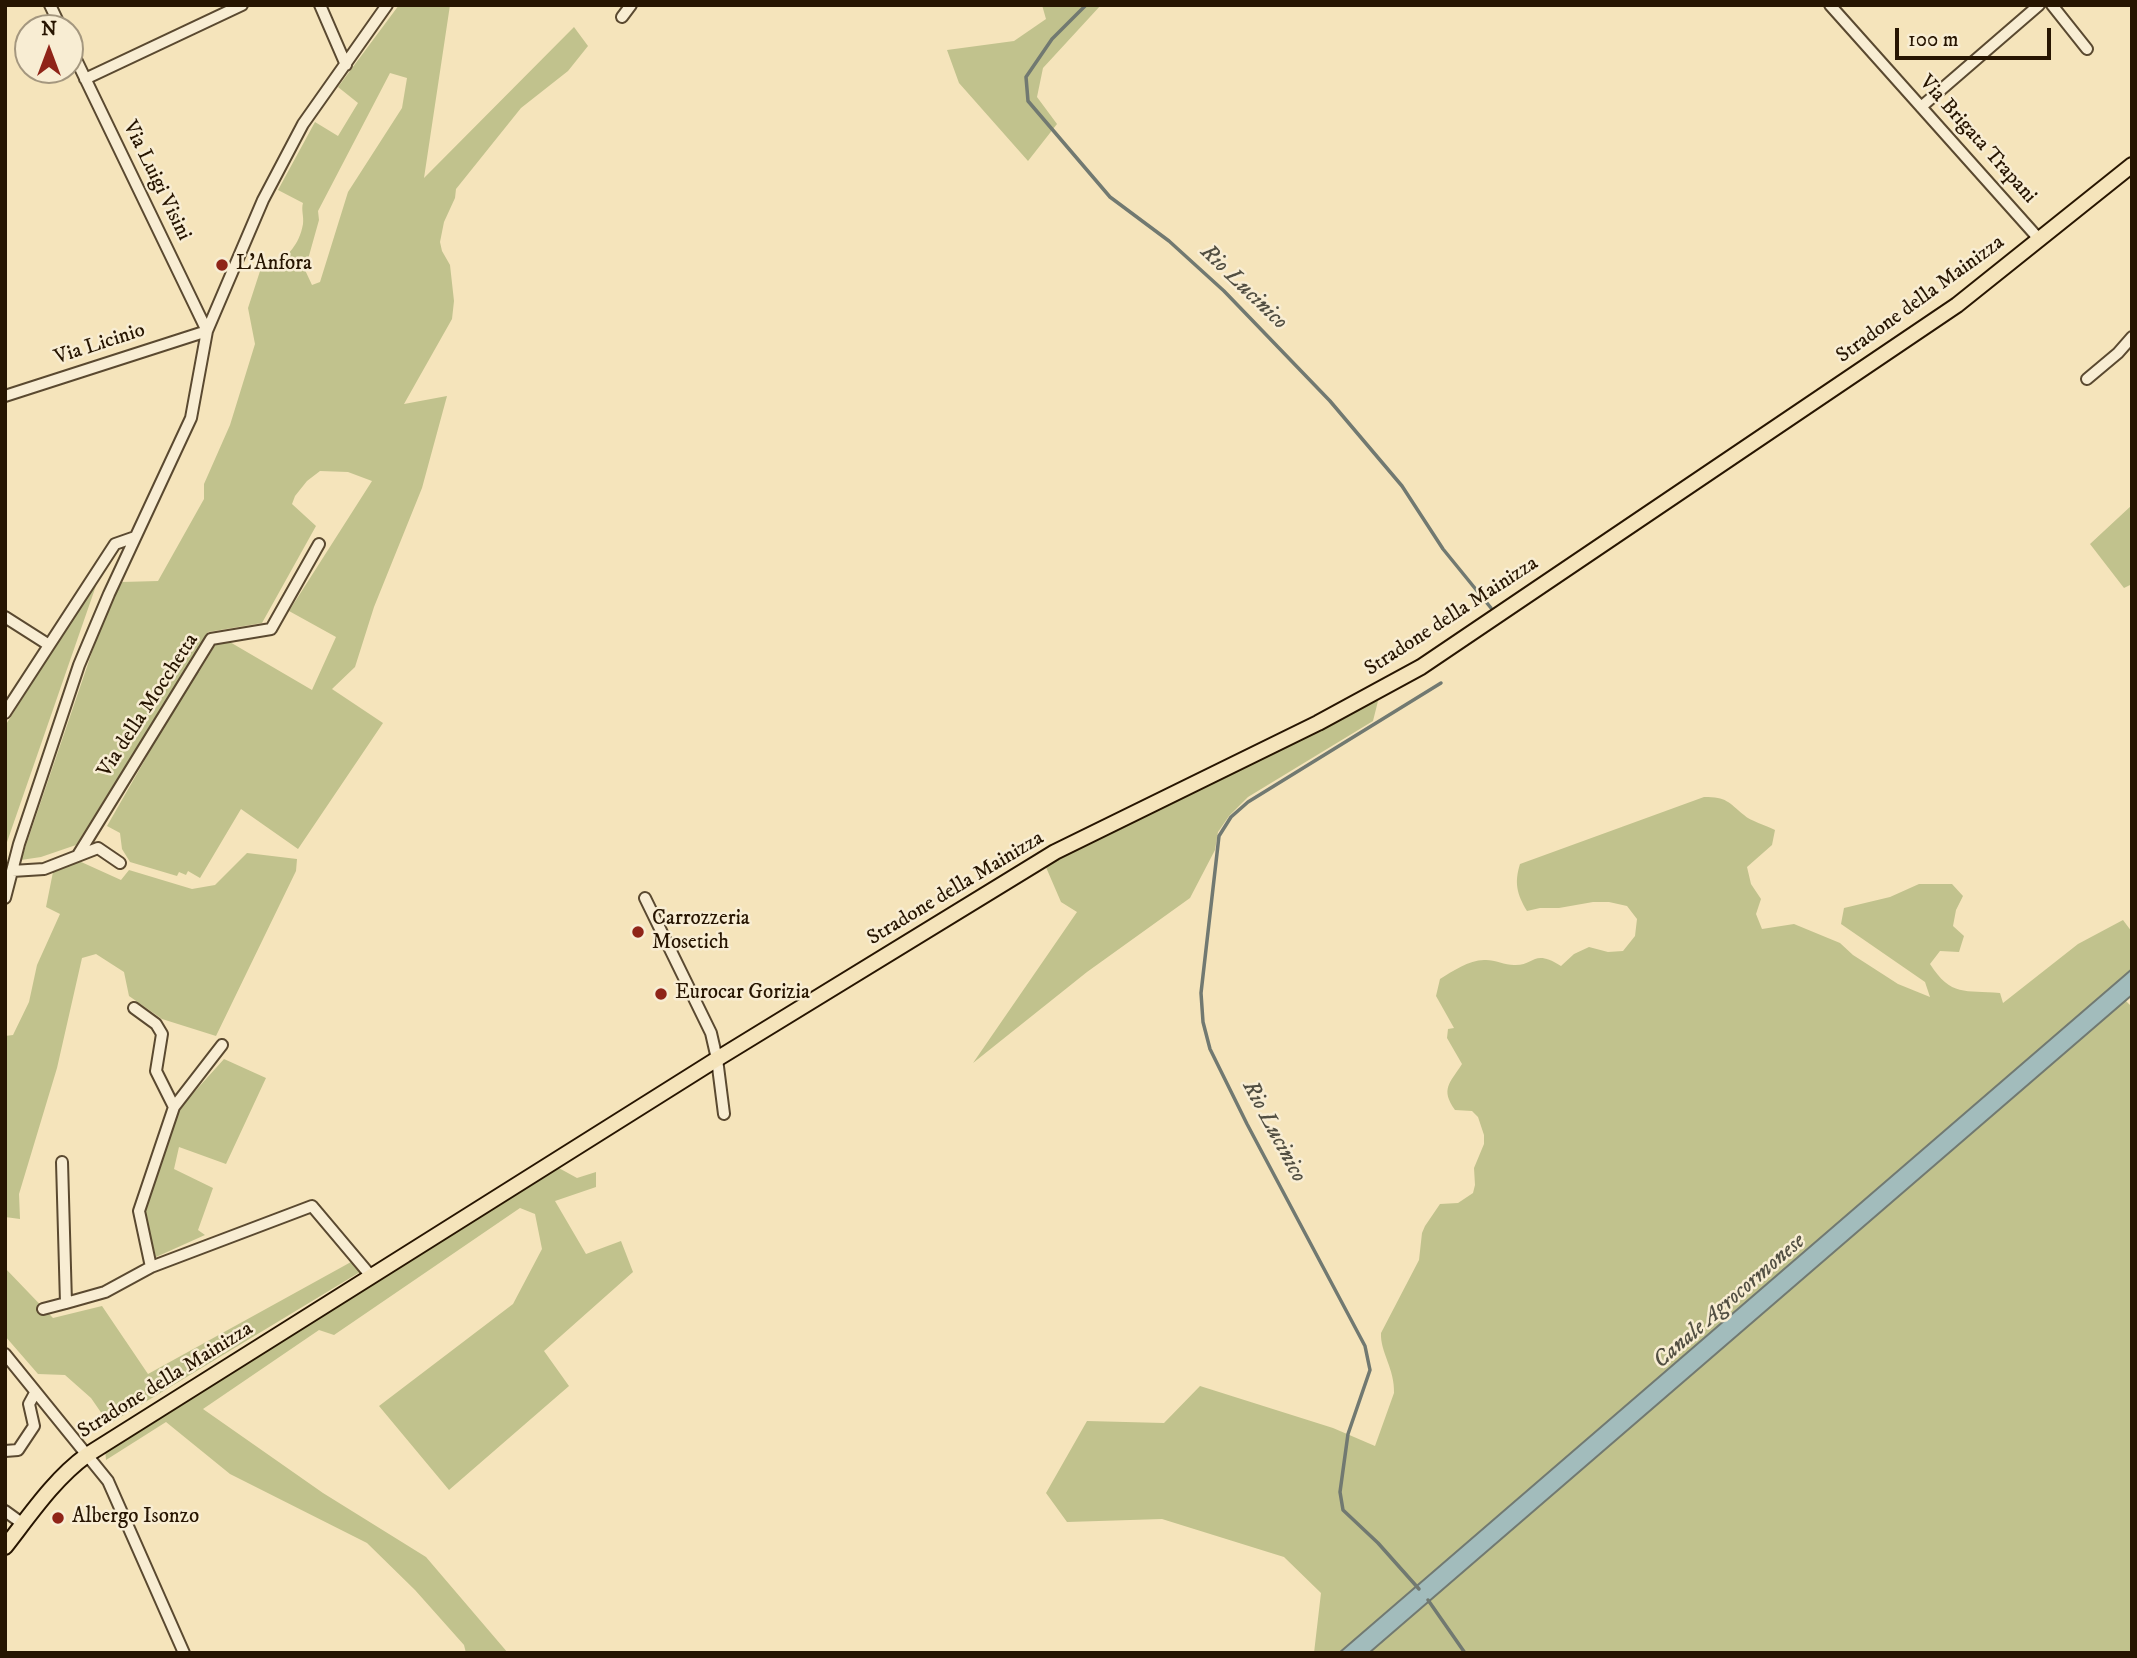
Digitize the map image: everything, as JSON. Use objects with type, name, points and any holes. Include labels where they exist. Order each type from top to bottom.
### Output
[{"type":"main road","name":"Stradone della Mainizza","points":[[5,1547],[72,1466],[87,1455],[718,1059],[1055,852],[1318,723],[1421,667],[1957,305],[2132,164]]},
{"type":"street","points":[[85,79],[242,5]]},
{"type":"street","points":[[320,5],[346,65]]},
{"type":"street","points":[[5,898],[79,665],[191,418],[207,331],[269,189],[303,124],[387,5]]},
{"type":"street","points":[[622,17],[631,5]]},
{"type":"street","name":"Via Brigata Trapani","points":[[1830,5],[2039,239]]},
{"type":"street","points":[[1921,107],[2039,5]]},
{"type":"street","points":[[2052,5],[2087,49]]},
{"type":"street","name":"Via Luigi Visini","points":[[85,79],[207,331]]},
{"type":"street","name":"Via Licinio","points":[[5,396],[207,331]]},
{"type":"street","points":[[2087,379],[2118,353],[2132,337]]},
{"type":"street","points":[[5,713],[115,544],[135,537]]},
{"type":"street","name":"Via della Mocchetta","points":[[78,855],[211,639],[271,629],[319,544]]},
{"type":"street","points":[[5,617],[49,645]]},
{"type":"street","points":[[12,871],[44,869],[98,848],[120,863]]},
{"type":"street","points":[[645,898],[711,1033],[718,1059],[724,1114]]},
{"type":"street","points":[[134,1008],[156,1024],[162,1034],[156,1071],[174,1107]]},
{"type":"street","points":[[151,1267],[139,1211],[174,1107],[222,1045]]},
{"type":"street","points":[[62,1161],[66,1303]]},
{"type":"street","points":[[43,1309],[105,1292],[151,1267],[312,1206],[371,1276]]},
{"type":"street","points":[[5,1354],[108,1481],[184,1653]]},
{"type":"street","points":[[5,1451],[18,1450],[34,1426],[29,1404],[35,1393]]},
{"type":"street","points":[[5,1511],[23,1524]]},
{"type":"green space","points":[[399,5],[450,5],[424,178],[574,27],[588,46],[568,71],[521,108],[456,189],[455,198],[444,222],[440,242],[450,265],[454,301],[452,319],[404,404],[447,396],[422,488],[374,607],[355,667],[332,689],[383,723],[298,849],[241,809],[200,878],[188,871],[186,875],[179,872],[177,876],[130,862],[122,849],[120,833],[107,826],[150,751],[146,748],[194,670],[199,672],[216,644],[223,638],[312,690],[336,637],[289,611],[372,481],[348,472],[320,471],[307,481],[292,504],[316,526],[262,623],[208,632],[76,845],[41,857],[21,860],[106,611],[122,582],[158,581],[204,499],[204,484],[230,425],[255,344],[248,308],[261,268],[273,269],[292,249],[301,232],[303,203],[278,190],[315,122],[338,136],[358,103],[338,87]],"holes":[[[390,73],[407,78],[402,108],[348,192],[320,282],[312,285],[305,270],[319,220],[318,211]]]},
{"type":"green space","points":[[1042,5],[1101,5],[1043,68],[1037,97],[1057,124],[1028,161],[959,83],[947,50],[1014,41],[1046,19]]},
{"type":"green space","points":[[2132,505],[2132,584],[2124,588],[2090,544]]},
{"type":"green space","points":[[99,577],[6,845],[5,845],[5,726]]},
{"type":"green space","points":[[1379,697],[1373,721],[1248,797],[1229,816],[1218,832],[1215,850],[1190,898],[1087,972],[973,1063],[1077,912],[1061,902],[1045,865],[1257,756]]},
{"type":"green space","points":[[1704,797],[1727,801],[1747,817],[1775,830],[1772,845],[1747,867],[1751,884],[1761,899],[1756,914],[1762,929],[1794,924],[1840,943],[1853,955],[1898,984],[1930,997],[1925,982],[1841,924],[1844,908],[1890,897],[1919,884],[1952,884],[1963,896],[1956,910],[1953,926],[1964,936],[1959,952],[1940,951],[1930,964],[1952,987],[2000,993],[2003,1003],[2078,944],[2123,920],[2132,932],[2132,969],[1339,1653],[1314,1653],[1321,1593],[1284,1557],[1162,1519],[1067,1522],[1046,1493],[1087,1421],[1164,1423],[1200,1386],[1333,1428],[1375,1446],[1394,1393],[1381,1333],[1419,1260],[1425,1226],[1440,1204],[1458,1203],[1473,1193],[1474,1168],[1484,1144],[1478,1117],[1472,1111],[1455,1110],[1448,1097],[1448,1086],[1462,1064],[1447,1038],[1448,1029],[1454,1028],[1436,996],[1440,979],[1462,966],[1480,960],[1521,965],[1545,958],[1561,966],[1574,954],[1589,947],[1608,952],[1623,951],[1635,936],[1637,919],[1627,906],[1593,902],[1527,911],[1518,888],[1520,864]]},
{"type":"green space","points":[[247,853],[297,859],[296,871],[216,1036],[162,1019],[129,996],[124,972],[96,954],[82,958],[57,1068],[19,1194],[20,1219],[5,1217],[5,1036],[13,1035],[29,1002],[37,965],[60,914],[46,907],[53,872],[79,861],[121,880],[129,870],[192,889],[215,885]]},
{"type":"green space","points":[[2125,1000],[2132,1007],[2132,1653],[1369,1653]]},
{"type":"green space","points":[[224,1059],[266,1078],[226,1164],[179,1147],[174,1169],[213,1188],[198,1230],[205,1235],[156,1257],[144,1211],[179,1109]]},
{"type":"green space","points":[[557,1167],[577,1178],[596,1172],[596,1187],[555,1201],[586,1254],[621,1241],[633,1272],[544,1351],[569,1386],[449,1490],[379,1406],[513,1304],[542,1249],[535,1214],[520,1208],[334,1335],[319,1330],[203,1409],[323,1493],[426,1557],[508,1653],[466,1653],[464,1645],[415,1590],[367,1543],[230,1474],[166,1422],[106,1460],[105,1449]]},
{"type":"green space","points":[[351,1262],[360,1272],[109,1424],[91,1398],[65,1375],[38,1374],[5,1336],[5,1268],[53,1318],[102,1306],[148,1374]]},
{"type":"water","points":[[2132,969],[2132,995],[1369,1653],[1339,1653]]},
{"type":"waterway","name":"Rio Lucinico","points":[[1086,5],[1052,39],[1026,77],[1028,101],[1110,197],[1169,241],[1224,291],[1330,401],[1402,486],[1443,549],[1491,608]]},
{"type":"waterway","name":"Rio Lucinico","points":[[1419,1589],[1378,1543],[1343,1510],[1340,1492],[1348,1434],[1370,1370],[1365,1346],[1210,1049],[1203,1022],[1201,993],[1219,836],[1231,817],[1248,802],[1441,683]]},
{"type":"waterway","name":"Rio Lucinico","points":[[1428,1600],[1465,1653]]},
{"type":"place","name":"L'Anfora","points":[[222,265]]},
{"type":"place","name":"Carrozzeria Mosetich","points":[[638,932]]},
{"type":"place","name":"Eurocar Gorizia","points":[[661,994]]},
{"type":"place","name":"Albergo Isonzo","points":[[58,1518]]},
{"type":"water label","name":"Canale Agrocormonese","points":[[1730,1302]]}]
